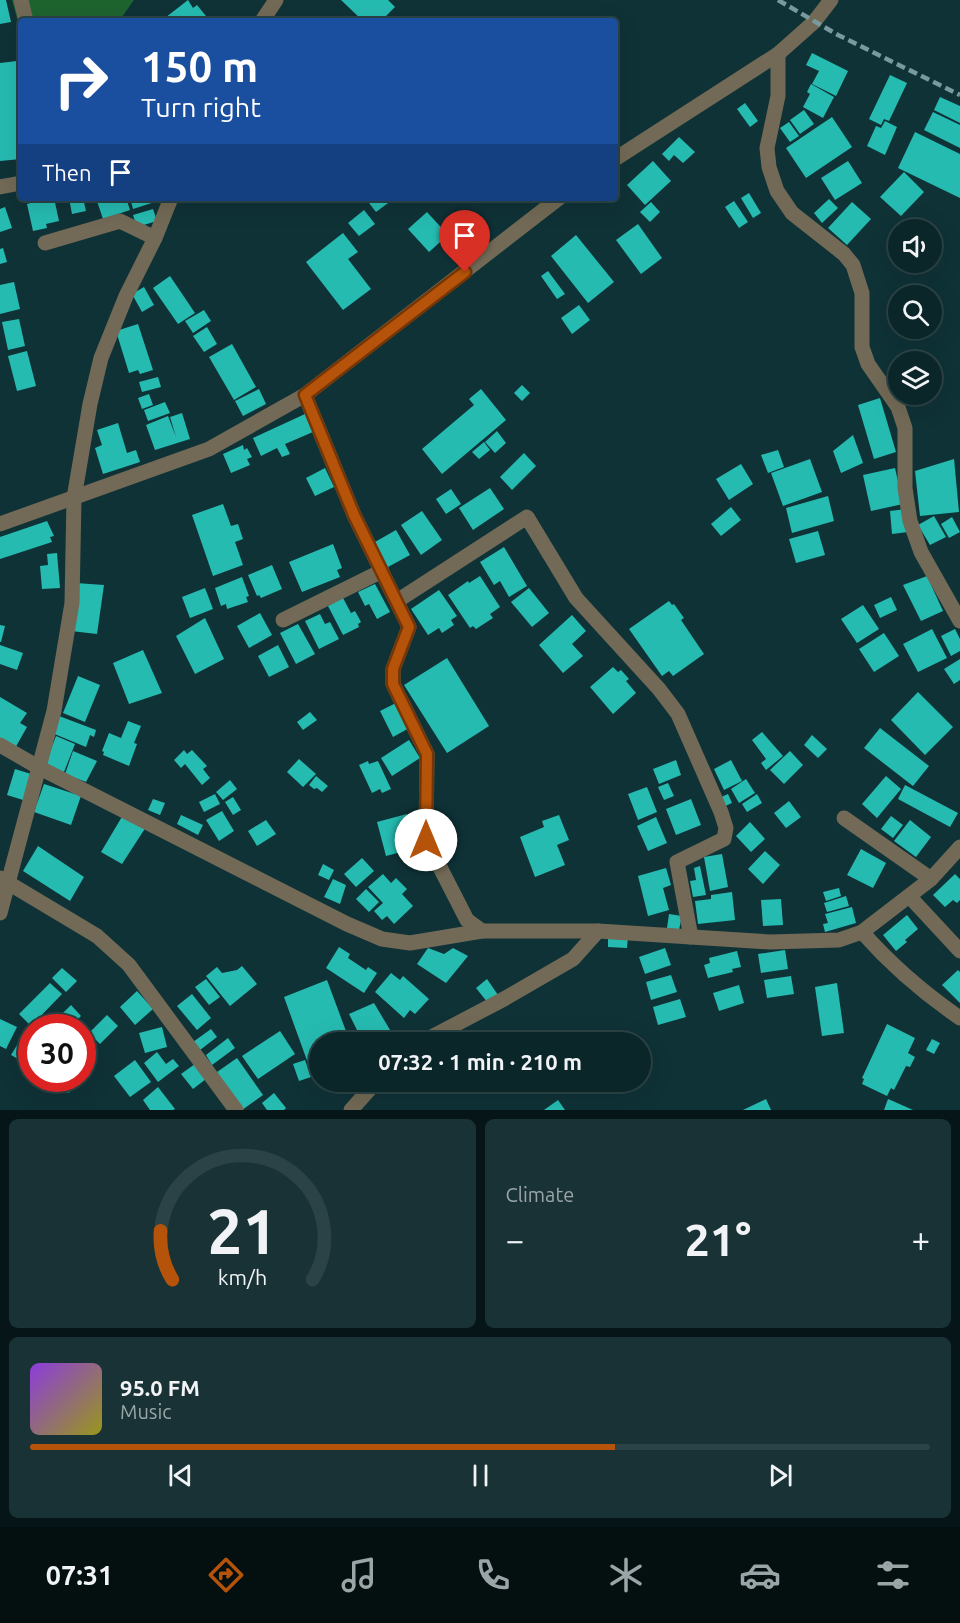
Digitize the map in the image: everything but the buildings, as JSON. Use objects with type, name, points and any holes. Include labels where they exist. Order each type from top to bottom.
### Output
[{"type":"street","points":[[21,0],[25,18]]},
{"type":"street","points":[[264,18],[276,0]]},
{"type":"street","points":[[618,157],[778,54],[814,22],[831,0]]},
{"type":"street","points":[[778,54],[778,96],[767,148],[777,191],[792,213],[844,254],[852,265],[862,293],[862,347],[868,364],[898,407],[905,428],[905,488],[910,522],[921,552],[960,621]]},
{"type":"street","points":[[0,187],[18,184]]},
{"type":"street","points":[[0,913],[4,881],[54,711],[72,603],[74,498],[90,404],[102,358],[126,296],[170,201]]},
{"type":"street","points":[[0,524],[209,449],[305,395],[554,201]]},
{"type":"street","points":[[45,243],[120,221],[154,237]]},
{"type":"street","points":[[305,395],[354,515],[409,627],[393,669],[393,684],[427,754],[426,840],[467,920],[482,931]]},
{"type":"street","points":[[397,601],[527,517],[576,598],[659,689],[678,714],[721,812],[726,828],[724,839],[677,862],[691,937]]},
{"type":"street","points":[[283,621],[382,571]]},
{"type":"street","points":[[0,745],[38,767],[347,924],[382,939],[410,943],[482,931],[598,931],[782,942],[838,940],[862,932],[931,879],[960,847]]},
{"type":"street","points":[[844,818],[931,879]]},
{"type":"street","points":[[4,881],[97,936],[129,965],[236,1110]]},
{"type":"street","points":[[909,896],[960,951]]},
{"type":"street","points":[[441,1032],[573,959],[598,931]]},
{"type":"street","points":[[862,932],[884,957],[922,992],[960,1018]]},
{"type":"street","points":[[351,1110],[367,1092]]},
{"type":"green space","points":[[12,0],[134,0],[121,18],[18,18],[18,22]]},
{"type":"railway","points":[[778,0],[838,35],[960,95]]},
{"type":"route","points":[[426,840],[427,754],[393,684],[393,669],[409,627],[354,515],[305,395],[465,272]]}]
